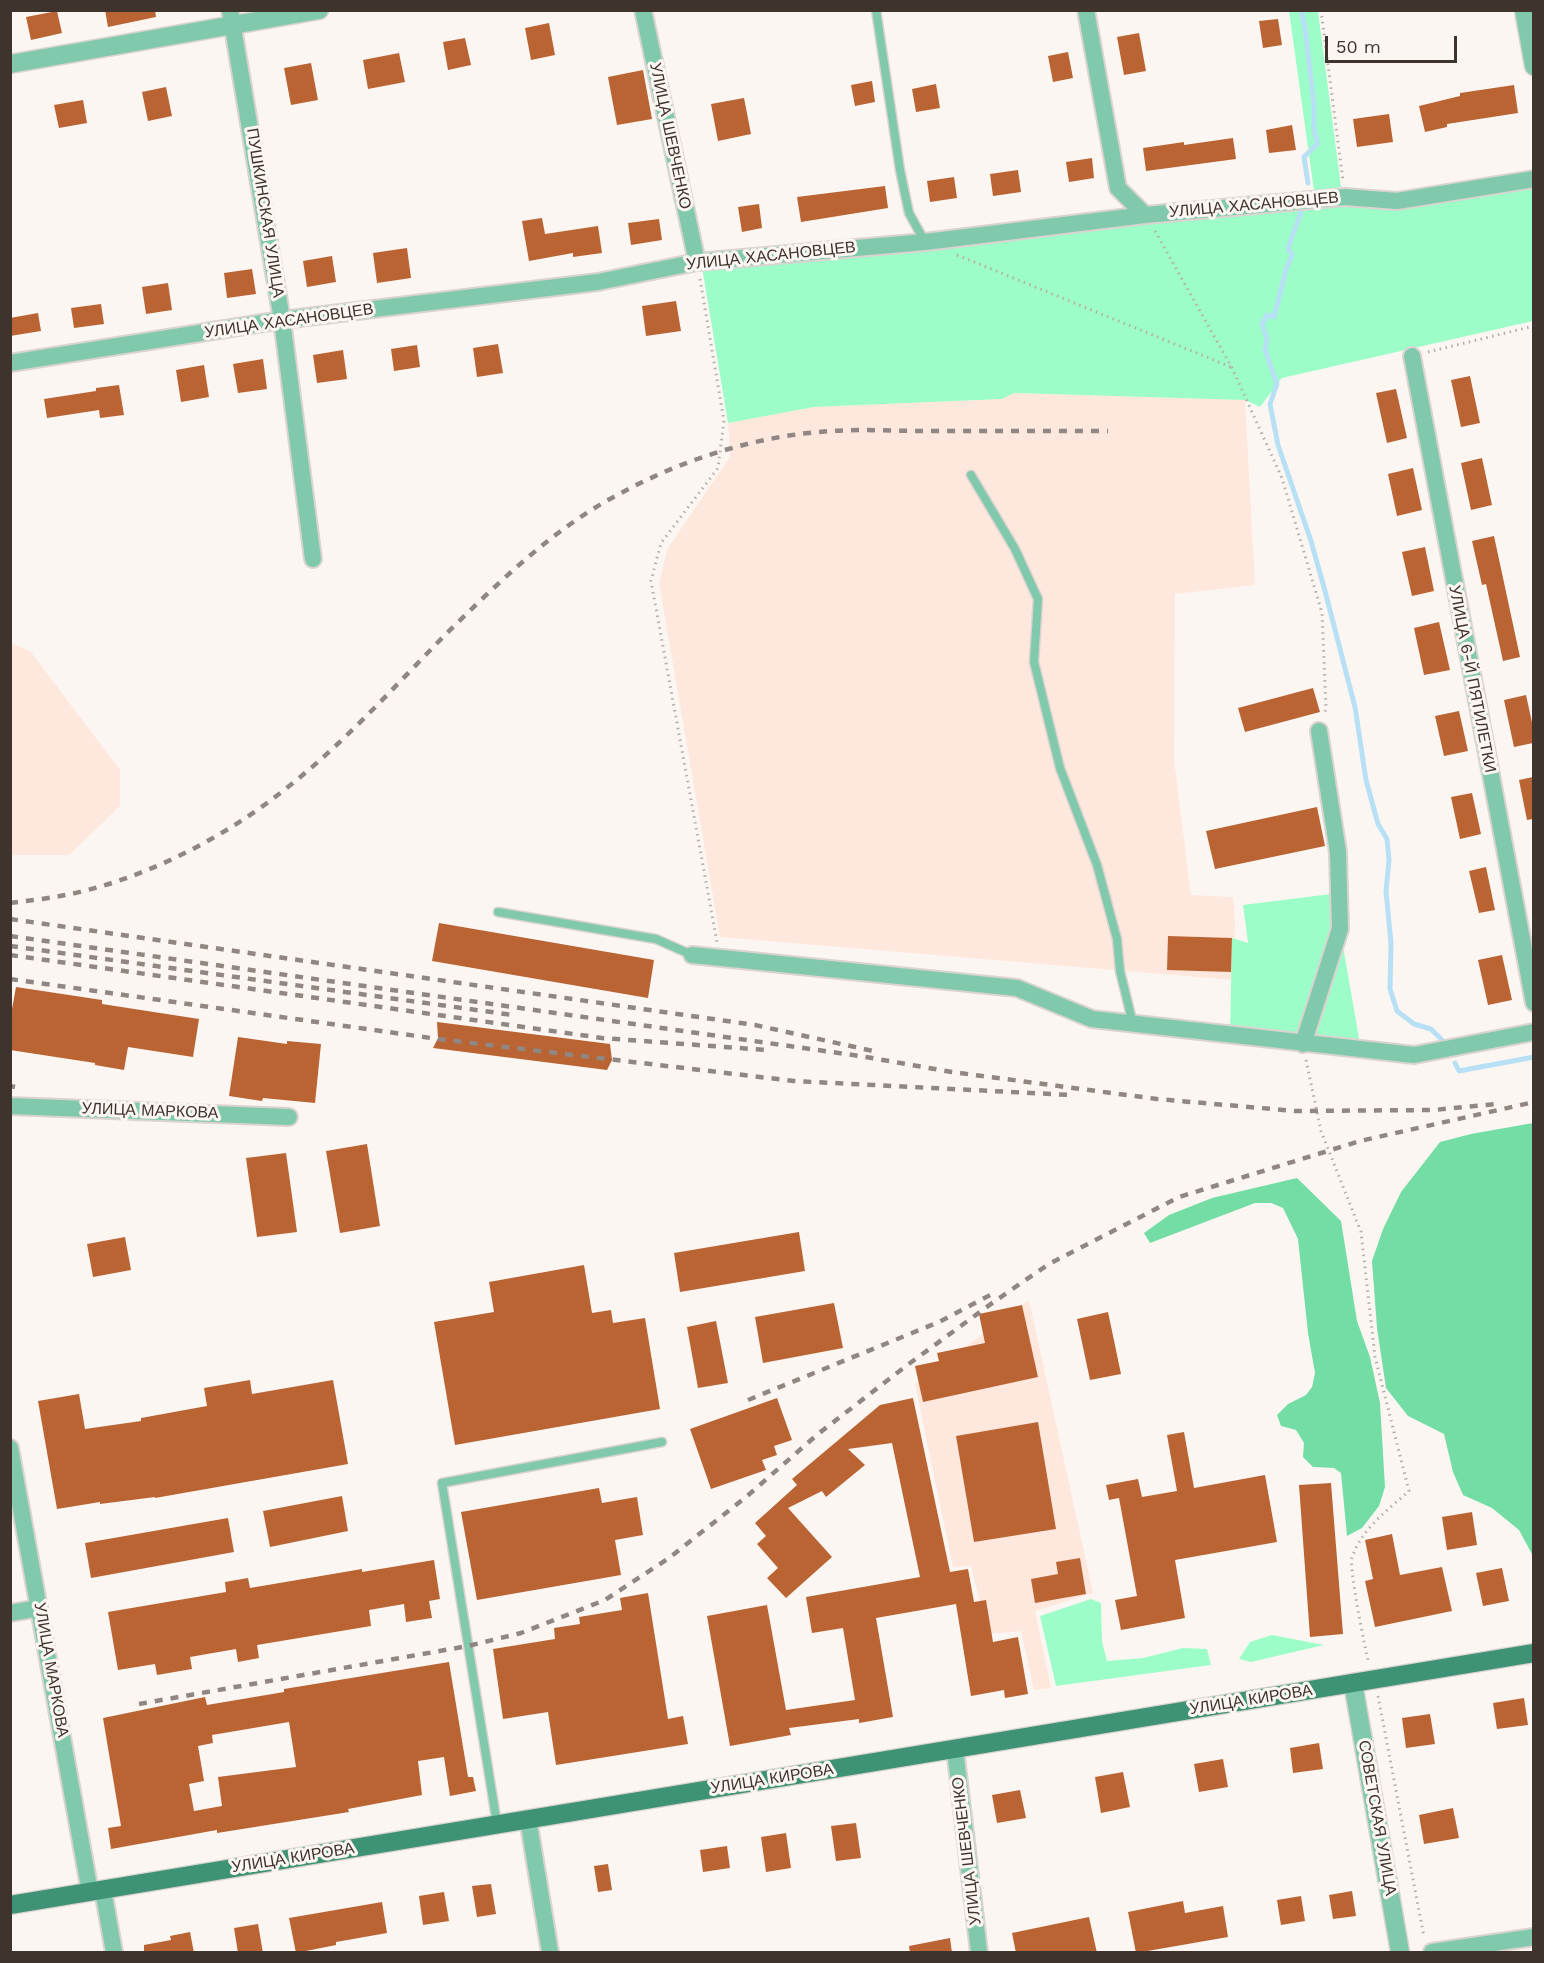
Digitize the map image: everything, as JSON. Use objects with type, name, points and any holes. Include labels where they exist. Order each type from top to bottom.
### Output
[{"type":"main road","name":"УЛИЦА КИРОВА","points":[[10,1905],[1533,1653]]},
{"type":"street","points":[[10,64],[231,18],[319,10]]},
{"type":"street","name":"УЛИЦА ШЕВЧЕНКО","points":[[643,10],[697,262]]},
{"type":"street","points":[[1086,10],[1118,188],[1145,215]]},
{"type":"street","points":[[1524,10],[1533,66]]},
{"type":"street","name":"ПУШКИНСКАЯ УЛИЦА","points":[[231,18],[282,320],[313,559]]},
{"type":"street","name":"УЛИЦА ХАСАНОВЦЕВ","points":[[10,363],[282,320],[598,282],[697,262],[925,242],[1145,215],[1345,197],[1397,201],[1533,179]]},
{"type":"street","name":"УЛИЦА 6-Й ПЯТИЛЕТКИ","points":[[1412,356],[1533,1003]]},
{"type":"street","points":[[1303,1044],[1340,929],[1338,852],[1319,731]]},
{"type":"street","points":[[692,955],[1017,988],[1092,1019],[1414,1055],[1533,1032]]},
{"type":"street","name":"УЛИЦА МАРКОВА","points":[[10,1106],[289,1117]]},
{"type":"street","name":"УЛИЦА МАРКОВА","points":[[10,1448],[39,1608],[97,1891],[114,1953]]},
{"type":"street","points":[[10,1613],[39,1608]]},
{"type":"street","name":"СОВЕТСКАЯ УЛИЦА","points":[[1353,1683],[1400,1953]]},
{"type":"street","name":"УЛИЦА ШЕВЧЕНКО","points":[[955,1749],[979,1953]]},
{"type":"street","points":[[528,1819],[550,1953]]},
{"type":"street","points":[[1429,1947],[1533,1937]]},
{"type":"lane","points":[[876,10],[902,180],[909,213],[925,242]]},
{"type":"lane","points":[[971,475],[1016,549],[1038,599],[1034,663],[1060,768],[1103,886],[1117,939],[1120,971],[1133,1024]]},
{"type":"lane","points":[[498,912],[656,939],[692,955]]},
{"type":"lane","points":[[497,1824],[442,1483],[662,1442]]},
{"type":"path","points":[[1321,10],[1345,197]]},
{"type":"path","points":[[1145,215],[1232,368],[1282,478],[1322,613],[1326,708],[1319,731]]},
{"type":"path","points":[[925,242],[1232,368]]},
{"type":"path","points":[[697,262],[724,421],[718,468],[661,543],[651,581],[720,958]]},
{"type":"path","points":[[1412,356],[1533,326]]},
{"type":"path","points":[[1303,1044],[1321,1131],[1361,1232],[1374,1357],[1409,1491],[1367,1529],[1351,1559],[1365,1648]]},
{"type":"path","points":[[1383,1717],[1429,1947]]},
{"type":"shaded area","points":[[1014,393],[1245,400],[1255,585],[1175,594],[1174,759],[1191,895],[1233,897],[1235,922],[1233,980],[720,937],[659,583],[668,548],[730,457],[728,423],[814,407],[1002,399]]},
{"type":"shaded area","points":[[11,643],[30,651],[120,770],[120,806],[69,855],[11,855]]},
{"type":"shaded area","points":[[1029,1300],[1093,1593],[1035,1611],[1051,1688],[1034,1690],[1021,1631],[988,1634],[971,1566],[953,1567],[915,1384]]},
{"type":"green space","points":[[1289,11],[1318,11],[1341,187],[1314,191]]},
{"type":"green space","points":[[1533,181],[1533,321],[1282,378],[1260,407],[1245,400],[1014,393],[1002,399],[814,407],[728,423],[702,267]]},
{"type":"green space","points":[[1339,893],[1340,929],[1361,1050],[1230,1036],[1232,938],[1248,943],[1243,905]]},
{"type":"green space","points":[[1534,1123],[1533,1556],[1519,1530],[1492,1508],[1463,1495],[1453,1472],[1444,1434],[1408,1416],[1386,1388],[1377,1328],[1372,1261],[1383,1229],[1401,1192],[1440,1142]]},
{"type":"green space","points":[[1297,1178],[1341,1221],[1357,1321],[1370,1357],[1380,1403],[1385,1487],[1379,1506],[1362,1528],[1347,1536],[1341,1473],[1334,1468],[1313,1467],[1303,1457],[1304,1443],[1296,1430],[1281,1426],[1277,1415],[1288,1404],[1306,1395],[1312,1387],[1315,1373],[1308,1333],[1298,1239],[1283,1208],[1271,1203],[1255,1203],[1150,1243],[1144,1233],[1169,1215],[1212,1198]]},
{"type":"green space","points":[[1091,1599],[1101,1603],[1102,1641],[1107,1661],[1143,1658],[1183,1648],[1207,1649],[1211,1665],[1056,1686],[1040,1616]]},
{"type":"green space","points":[[1272,1635],[1324,1645],[1251,1662],[1239,1659],[1250,1642]]},
{"type":"building","points":[[105,10],[155,10],[156,17],[108,27]]},
{"type":"building","points":[[57,11],[62,33],[31,40],[26,17]]},
{"type":"building","points":[[1278,19],[1282,45],[1263,48],[1259,21]]},
{"type":"building","points":[[549,23],[555,55],[531,60],[525,28]]},
{"type":"building","points":[[1139,33],[1146,71],[1124,75],[1117,37]]},
{"type":"building","points":[[465,38],[471,65],[448,70],[443,42]]},
{"type":"building","points":[[1068,52],[1073,78],[1053,82],[1048,56]]},
{"type":"building","points":[[399,53],[405,82],[368,89],[363,60]]},
{"type":"building","points":[[311,63],[318,100],[291,105],[284,68]]},
{"type":"building","points":[[643,70],[652,119],[617,125],[608,77]]},
{"type":"building","points":[[872,81],[875,102],[855,106],[851,85]]},
{"type":"building","points":[[936,84],[940,108],[916,112],[912,89]]},
{"type":"building","points":[[1514,85],[1518,113],[1447,124],[1447,127],[1425,132],[1419,106],[1460,96],[1460,93]]},
{"type":"building","points":[[166,87],[172,116],[148,121],[142,92]]},
{"type":"building","points":[[744,98],[751,134],[718,141],[711,104]]},
{"type":"building","points":[[83,100],[87,123],[59,128],[54,105]]},
{"type":"building","points":[[1389,114],[1393,142],[1357,147],[1353,119]]},
{"type":"building","points":[[1292,125],[1296,150],[1269,153],[1266,130]]},
{"type":"building","points":[[1233,138],[1236,159],[1146,171],[1143,148]]},
{"type":"building","points":[[1092,158],[1094,178],[1069,182],[1066,162]]},
{"type":"building","points":[[1018,170],[1021,192],[993,196],[990,174]]},
{"type":"building","points":[[954,177],[957,198],[930,202],[927,181]]},
{"type":"building","points":[[885,186],[888,208],[801,222],[797,197]]},
{"type":"building","points":[[759,204],[762,228],[742,232],[738,207]]},
{"type":"building","points":[[542,218],[545,234],[598,226],[602,253],[573,257],[573,253],[529,261],[522,221]]},
{"type":"building","points":[[659,219],[662,240],[631,245],[628,223]]},
{"type":"building","points":[[407,248],[411,278],[377,283],[373,253]]},
{"type":"building","points":[[332,256],[336,282],[307,287],[303,261]]},
{"type":"building","points":[[252,269],[256,294],[227,298],[224,273]]},
{"type":"building","points":[[168,283],[172,310],[146,314],[142,287]]},
{"type":"building","points":[[676,301],[681,331],[646,336],[642,306]]},
{"type":"building","points":[[101,304],[104,324],[74,328],[71,308]]},
{"type":"building","points":[[38,313],[41,331],[10,336],[10,318]]},
{"type":"building","points":[[498,344],[503,373],[477,377],[473,348]]},
{"type":"building","points":[[417,345],[420,367],[394,371],[391,349]]},
{"type":"building","points":[[343,350],[347,379],[317,383],[313,355]]},
{"type":"building","points":[[263,359],[267,389],[238,393],[233,364]]},
{"type":"building","points":[[204,365],[209,397],[181,402],[176,370]]},
{"type":"building","points":[[1470,376],[1480,423],[1461,427],[1451,380]]},
{"type":"building","points":[[119,385],[124,415],[100,418],[99,410],[47,418],[44,399]]},
{"type":"building","points":[[1396,389],[1407,438],[1387,443],[1376,393]]},
{"type":"building","points":[[1482,458],[1492,505],[1471,510],[1461,463]]},
{"type":"building","points":[[1413,468],[1422,510],[1397,516],[1388,474]]},
{"type":"building","points":[[1494,536],[1520,657],[1503,661],[1486,584],[1482,585],[1472,541]]},
{"type":"building","points":[[1425,547],[1434,591],[1412,596],[1402,552]]},
{"type":"building","points":[[1439,622],[1450,670],[1424,675],[1414,628]]},
{"type":"building","points":[[1313,688],[1320,712],[1245,732],[1238,708]]},
{"type":"building","points":[[1526,695],[1533,727],[1533,743],[1514,747],[1504,700]]},
{"type":"building","points":[[1459,711],[1468,751],[1444,756],[1435,716]]},
{"type":"building","points":[[1533,777],[1533,819],[1527,820],[1519,780]]},
{"type":"building","points":[[1472,793],[1481,834],[1460,839],[1451,797]]},
{"type":"building","points":[[1317,807],[1325,846],[1215,869],[1206,831]]},
{"type":"building","points":[[1486,867],[1495,910],[1479,913],[1469,871]]},
{"type":"building","points":[[439,923],[654,960],[648,998],[432,961]]},
{"type":"building","points":[[1168,936],[1232,938],[1231,972],[1167,970]]},
{"type":"building","points":[[1502,955],[1512,1000],[1488,1005],[1478,960]]},
{"type":"building","points":[[16,987],[102,1000],[102,1004],[199,1019],[193,1057],[128,1047],[124,1070],[95,1065],[95,1063],[10,1050],[10,1020]]},
{"type":"building","points":[[437,1022],[610,1044],[612,1060],[607,1070],[433,1048],[438,1038]]},
{"type":"building","points":[[238,1037],[287,1044],[287,1041],[321,1044],[315,1103],[263,1098],[262,1101],[229,1096]]},
{"type":"building","points":[[367,1144],[380,1226],[340,1233],[326,1151]]},
{"type":"building","points":[[286,1153],[297,1232],[257,1237],[246,1158]]},
{"type":"building","points":[[799,1232],[805,1271],[680,1292],[674,1253]]},
{"type":"building","points":[[125,1237],[131,1270],[93,1277],[87,1244]]},
{"type":"building","points":[[584,1265],[592,1313],[611,1310],[613,1323],[645,1318],[660,1409],[455,1445],[434,1322],[494,1312],[489,1282]]},
{"type":"building","points":[[834,1303],[843,1348],[763,1363],[755,1317]]},
{"type":"building","points":[[1022,1305],[1038,1377],[923,1402],[915,1366],[939,1361],[937,1353],[985,1343],[979,1314]]},
{"type":"building","points":[[1108,1312],[1121,1374],[1090,1380],[1077,1319]]},
{"type":"building","points":[[716,1321],[728,1383],[698,1388],[687,1327]]},
{"type":"building","points":[[250,1380],[252,1394],[333,1380],[348,1464],[155,1498],[100,1504],[100,1502],[57,1509],[38,1401],[79,1394],[85,1429],[141,1421],[141,1418],[207,1406],[204,1388]]},
{"type":"building","points":[[777,1398],[792,1440],[774,1446],[777,1455],[762,1460],[766,1470],[711,1489],[690,1429]]},
{"type":"building","points":[[913,1398],[950,1572],[968,1569],[974,1602],[986,1600],[993,1642],[1018,1637],[1028,1694],[1005,1698],[1004,1690],[971,1696],[956,1604],[876,1618],[893,1717],[859,1723],[859,1719],[789,1728],[791,1735],[730,1746],[707,1616],[767,1605],[786,1710],[855,1700],[843,1628],[812,1633],[806,1597],[920,1577],[892,1443],[848,1449],[865,1465],[826,1497],[822,1491],[788,1508],[832,1557],[786,1598],[767,1578],[778,1568],[757,1544],[766,1536],[755,1523],[797,1485],[792,1479],[880,1405]]},
{"type":"building","points":[[1038,1422],[1056,1529],[974,1542],[956,1436]]},
{"type":"building","points":[[1184,1432],[1194,1488],[1265,1475],[1277,1542],[1175,1560],[1185,1618],[1121,1630],[1115,1600],[1137,1596],[1119,1498],[1109,1500],[1106,1485],[1138,1479],[1142,1497],[1177,1491],[1167,1435]]},
{"type":"building","points":[[1331,1483],[1343,1634],[1310,1637],[1299,1485]]},
{"type":"building","points":[[599,1488],[602,1503],[637,1497],[643,1535],[615,1540],[621,1575],[477,1600],[461,1512]]},
{"type":"building","points":[[342,1496],[348,1531],[270,1547],[263,1511]]},
{"type":"building","points":[[1472,1512],[1477,1545],[1447,1550],[1442,1517]]},
{"type":"building","points":[[228,1518],[234,1552],[91,1578],[85,1543]]},
{"type":"building","points":[[1392,1534],[1400,1575],[1442,1567],[1452,1611],[1375,1627],[1365,1581],[1373,1579],[1365,1540]]},
{"type":"building","points":[[1080,1558],[1086,1594],[1035,1603],[1031,1579],[1058,1574],[1056,1562]]},
{"type":"building","points":[[434,1560],[440,1599],[429,1601],[432,1618],[406,1622],[404,1604],[369,1610],[371,1626],[257,1645],[259,1658],[238,1662],[236,1649],[190,1657],[192,1669],[157,1675],[155,1664],[118,1670],[108,1612],[226,1592],[225,1582],[248,1578],[250,1588],[362,1569],[362,1572]]},
{"type":"building","points":[[1502,1568],[1509,1601],[1483,1606],[1476,1573]]},
{"type":"building","points":[[648,1593],[668,1719],[683,1716],[688,1744],[556,1765],[548,1712],[503,1719],[493,1649],[555,1639],[554,1628],[580,1624],[579,1617],[622,1610],[620,1598]]},
{"type":"building","points":[[449,1662],[468,1777],[473,1777],[476,1791],[450,1796],[444,1757],[418,1761],[422,1795],[348,1809],[349,1812],[217,1833],[217,1830],[111,1849],[108,1828],[121,1826],[103,1718],[205,1697],[207,1705],[284,1692],[284,1689]],"holes":[[[289,1722],[296,1767],[218,1777],[222,1806],[194,1811],[189,1784],[204,1781],[198,1746],[213,1743],[212,1735]]]},
{"type":"building","points":[[1524,1698],[1528,1725],[1497,1729],[1493,1703]]},
{"type":"building","points":[[1430,1714],[1435,1744],[1406,1748],[1402,1718]]},
{"type":"building","points":[[1319,1743],[1323,1769],[1293,1773],[1290,1748]]},
{"type":"building","points":[[1223,1759],[1228,1787],[1199,1792],[1194,1764]]},
{"type":"building","points":[[1123,1772],[1130,1807],[1101,1813],[1095,1777]]},
{"type":"building","points":[[1020,1790],[1026,1818],[997,1823],[992,1795]]},
{"type":"building","points":[[1453,1808],[1459,1838],[1424,1844],[1419,1815]]},
{"type":"building","points":[[856,1823],[861,1858],[836,1861],[831,1826]]},
{"type":"building","points":[[786,1833],[791,1868],[766,1872],[761,1837]]},
{"type":"building","points":[[727,1846],[730,1868],[703,1872],[700,1850]]},
{"type":"building","points":[[608,1864],[612,1890],[598,1892],[594,1866]]},
{"type":"building","points":[[491,1884],[496,1914],[477,1917],[472,1886]]},
{"type":"building","points":[[1352,1891],[1356,1916],[1333,1919],[1329,1895]]},
{"type":"building","points":[[444,1892],[449,1921],[423,1925],[419,1896]]},
{"type":"building","points":[[1301,1896],[1305,1921],[1281,1925],[1277,1900]]},
{"type":"building","points":[[1183,1901],[1185,1913],[1223,1906],[1228,1937],[1136,1953],[1128,1912]]},
{"type":"building","points":[[382,1902],[387,1933],[336,1942],[336,1945],[296,1953],[289,1918]]},
{"type":"building","points":[[1089,1917],[1097,1953],[1016,1953],[1012,1933]]},
{"type":"building","points":[[258,1924],[263,1953],[238,1953],[234,1928]]},
{"type":"building","points":[[190,1932],[194,1953],[144,1953],[144,1945],[171,1940],[170,1936]]},
{"type":"building","points":[[950,1938],[952,1953],[910,1953],[909,1946]]},
{"type":"waterway","points":[[1301,10],[1314,105],[1314,131],[1318,143],[1304,157],[1308,183]]},
{"type":"waterway","points":[[1302,209],[1288,248],[1292,255],[1274,317],[1267,315],[1262,324],[1267,339],[1265,350],[1277,384],[1270,404],[1278,445],[1311,541],[1355,707],[1366,780],[1378,824],[1387,839],[1389,860],[1386,891],[1391,943],[1390,989],[1397,1011],[1414,1024],[1431,1029],[1442,1040]]},
{"type":"waterway","points":[[1455,1063],[1459,1071],[1534,1057]]},
{"type":"railway","points":[[10,903],[54,897],[116,882],[173,859],[252,814],[298,779],[343,739],[447,633],[530,556],[598,506],[672,469],[724,450],[805,433],[867,430],[1108,431]]},
{"type":"railway","points":[[10,919],[755,1025],[873,1051]]},
{"type":"railway","points":[[10,936],[860,1056],[952,1072],[1157,1099],[1295,1111],[1434,1110],[1495,1104]]},
{"type":"railway","points":[[10,946],[513,1015]]},
{"type":"railway","points":[[10,955],[602,1038],[766,1050]]},
{"type":"railway","points":[[10,979],[438,1039],[794,1081],[1071,1095]]},
{"type":"railway","points":[[10,1086],[15,1087]]},
{"type":"railway","points":[[139,1704],[468,1646],[521,1633],[605,1600],[669,1558],[746,1497],[818,1434],[906,1366],[1049,1264],[1179,1197],[1360,1141],[1534,1102]]},
{"type":"railway","points":[[748,1400],[939,1322],[996,1292]]}]
